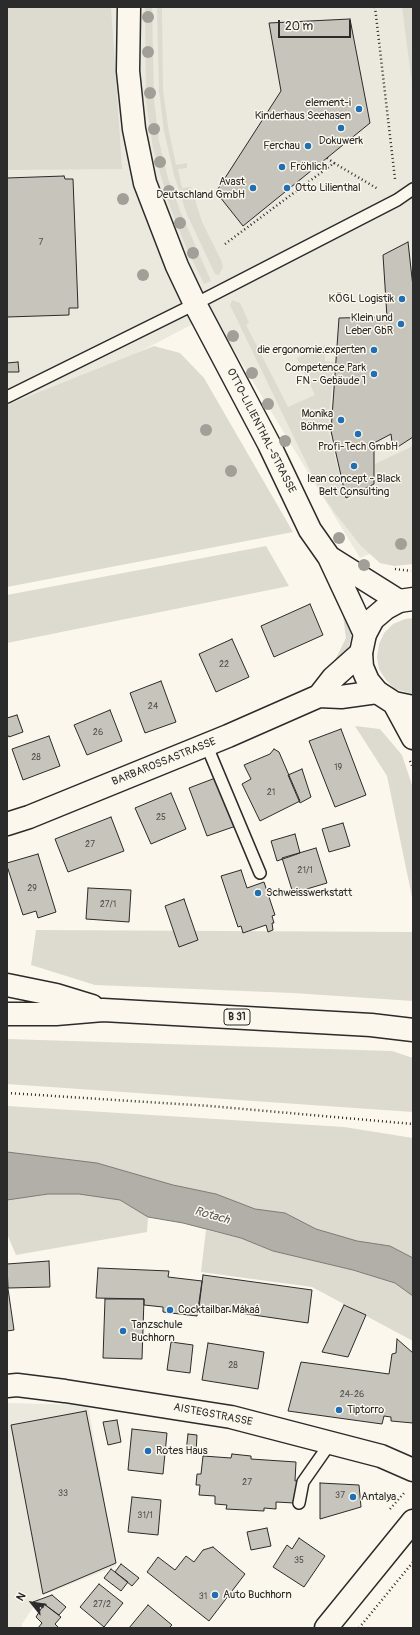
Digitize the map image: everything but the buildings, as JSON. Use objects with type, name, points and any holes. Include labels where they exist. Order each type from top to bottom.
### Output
[{"type":"street","name":"OTTO-LILIENTHAL-STRASSE","points":[[129,7],[128,71],[132,114],[145,183],[195,304],[269,444],[310,530],[329,557],[363,643],[362,667],[368,681],[394,700],[410,747]]},
{"type":"street","name":"OTTO-LILIENTHAL-STRASSE","points":[[329,557],[406,600]]},
{"type":"street","points":[[320,696],[333,678],[363,643],[373,619],[386,608],[406,600]]},
{"type":"street","name":"BARBAROSSASTRASSE","points":[[7,824],[29,817],[320,696],[394,700]]},
{"type":"street","name":"B 31","points":[[7,985],[56,995],[103,1010]]},
{"type":"street","name":"B 31","points":[[7,1014],[56,1014],[103,1010],[371,1025],[413,1030]]},
{"type":"street","name":"AISTEGSTRASSE","points":[[7,1386],[17,1384],[231,1417],[381,1456],[413,1470]]},
{"type":"street","points":[[326,1628],[413,1521]]},
{"type":"lane","points":[[7,396],[195,304],[397,200],[413,189]]},
{"type":"lane","points":[[206,744],[260,874]]},
{"type":"lane","points":[[299,1503],[303,1482],[331,1442]]},
{"type":"path","points":[[375,7],[391,151]]},
{"type":"path","points":[[327,158],[397,200]]},
{"type":"path","points":[[225,244],[334,163]]},
{"type":"path","points":[[410,747],[413,768]]},
{"type":"path","points":[[7,1093],[210,1106],[413,1124]]},
{"type":"path","points":[[359,1628],[413,1562]]},
{"type":"shaded area","points":[[7,7],[413,7],[413,525],[408,538],[360,558],[212,314],[7,421]]},
{"type":"shaded area","points":[[7,7],[111,7],[122,169],[7,170]]},
{"type":"shaded area","points":[[145,7],[152,7],[154,100],[159,141],[168,178],[181,213],[211,281],[204,284],[186,247],[169,204],[153,148],[146,102]]},
{"type":"shaded area","points":[[157,7],[162,7],[163,89],[168,127],[176,165],[187,163],[187,168],[178,169],[182,188],[191,187],[202,222],[221,260],[223,267],[219,275],[215,274],[186,212],[174,175],[164,131],[159,91]]},
{"type":"shaded area","points":[[402,7],[413,7],[413,91]]},
{"type":"shaded area","points":[[232,300],[240,303],[249,323],[246,325],[288,407],[315,395],[297,358],[325,345],[325,361],[334,362],[328,429],[346,501],[376,485],[375,464],[413,446],[413,564],[394,566],[380,563],[361,546],[335,513],[320,491],[230,305]]},
{"type":"shaded area","points":[[154,346],[180,353],[204,378],[293,532],[7,587],[7,405]]},
{"type":"shaded area","points":[[266,546],[289,586],[7,643],[7,595]]},
{"type":"shaded area","points":[[347,611],[352,632],[349,646],[342,660],[335,667],[334,662],[346,638],[343,616]]},
{"type":"shaded area","points":[[413,618],[413,694],[395,689],[386,680],[379,669],[377,657],[379,644],[384,633],[393,624],[405,619]]},
{"type":"shaded area","points":[[355,726],[380,729],[402,755],[413,788],[413,902],[387,776]]},
{"type":"shaded area","points":[[36,930],[413,932],[413,1001],[293,993],[95,985],[31,965]]},
{"type":"shaded area","points":[[7,1039],[392,1051],[413,1058],[413,1112],[7,1084]]},
{"type":"shaded area","points":[[7,1106],[344,1127],[413,1138],[413,1258],[390,1246],[357,1241],[316,1229],[285,1213],[255,1209],[216,1194],[173,1185],[97,1163],[7,1152]]},
{"type":"shaded area","points":[[48,1194],[79,1194],[120,1200],[148,1217],[147,1232],[16,1255],[7,1234],[7,1200]]},
{"type":"shaded area","points":[[206,1230],[241,1238],[273,1251],[353,1270],[395,1283],[413,1296],[413,1341],[312,1287],[201,1272]]},
{"type":"shaded area","points":[[7,1403],[88,1405],[116,1566],[41,1596],[22,1624],[22,1628],[7,1628]]},
{"type":"water","name":"Rotach","points":[[7,1152],[97,1163],[173,1185],[216,1194],[255,1209],[285,1213],[316,1229],[357,1241],[390,1246],[413,1258],[413,1296],[395,1283],[353,1270],[273,1251],[241,1238],[183,1223],[148,1217],[120,1200],[79,1194],[48,1194],[7,1200]]},
{"type":"place","name":"element-i Kinderhaus Seehasen","points":[[359,109]]},
{"type":"place","name":"Dokuwerk","points":[[341,128]]},
{"type":"place","name":"Ferchau","points":[[308,146]]},
{"type":"place","name":"Fröhlich","points":[[282,167]]},
{"type":"place","name":"Avast Deutschland GmbH","points":[[253,188]]},
{"type":"place","name":"Otto Lilienthal","points":[[287,188]]},
{"type":"place","name":"KÖGL Logistik","points":[[402,299]]},
{"type":"place","name":"Klein und Leber GbR","points":[[401,324]]},
{"type":"place","name":"die ergonomie.experten","points":[[374,350]]},
{"type":"place","name":"Competence Park FN - Gebäude 1","points":[[374,374]]},
{"type":"place","name":"Monika Böhme","points":[[341,420]]},
{"type":"place","name":"Profi-Tech GmbH","points":[[358,434]]},
{"type":"place","name":"lean concept - Black Belt Consulting","points":[[354,466]]},
{"type":"place","name":"Schweisswerkstatt","points":[[258,893]]},
{"type":"place","name":"Cocktailbar Mákaá","points":[[170,1310]]},
{"type":"place","name":"Tanzschule Buchhorn","points":[[123,1331]]},
{"type":"place","name":"Tiptorro","points":[[339,1410]]},
{"type":"place","name":"Rotes Haus","points":[[148,1451]]},
{"type":"place","name":"Antalya","points":[[353,1497]]},
{"type":"place","name":"Auto Buchhorn","points":[[215,1595]]}]
